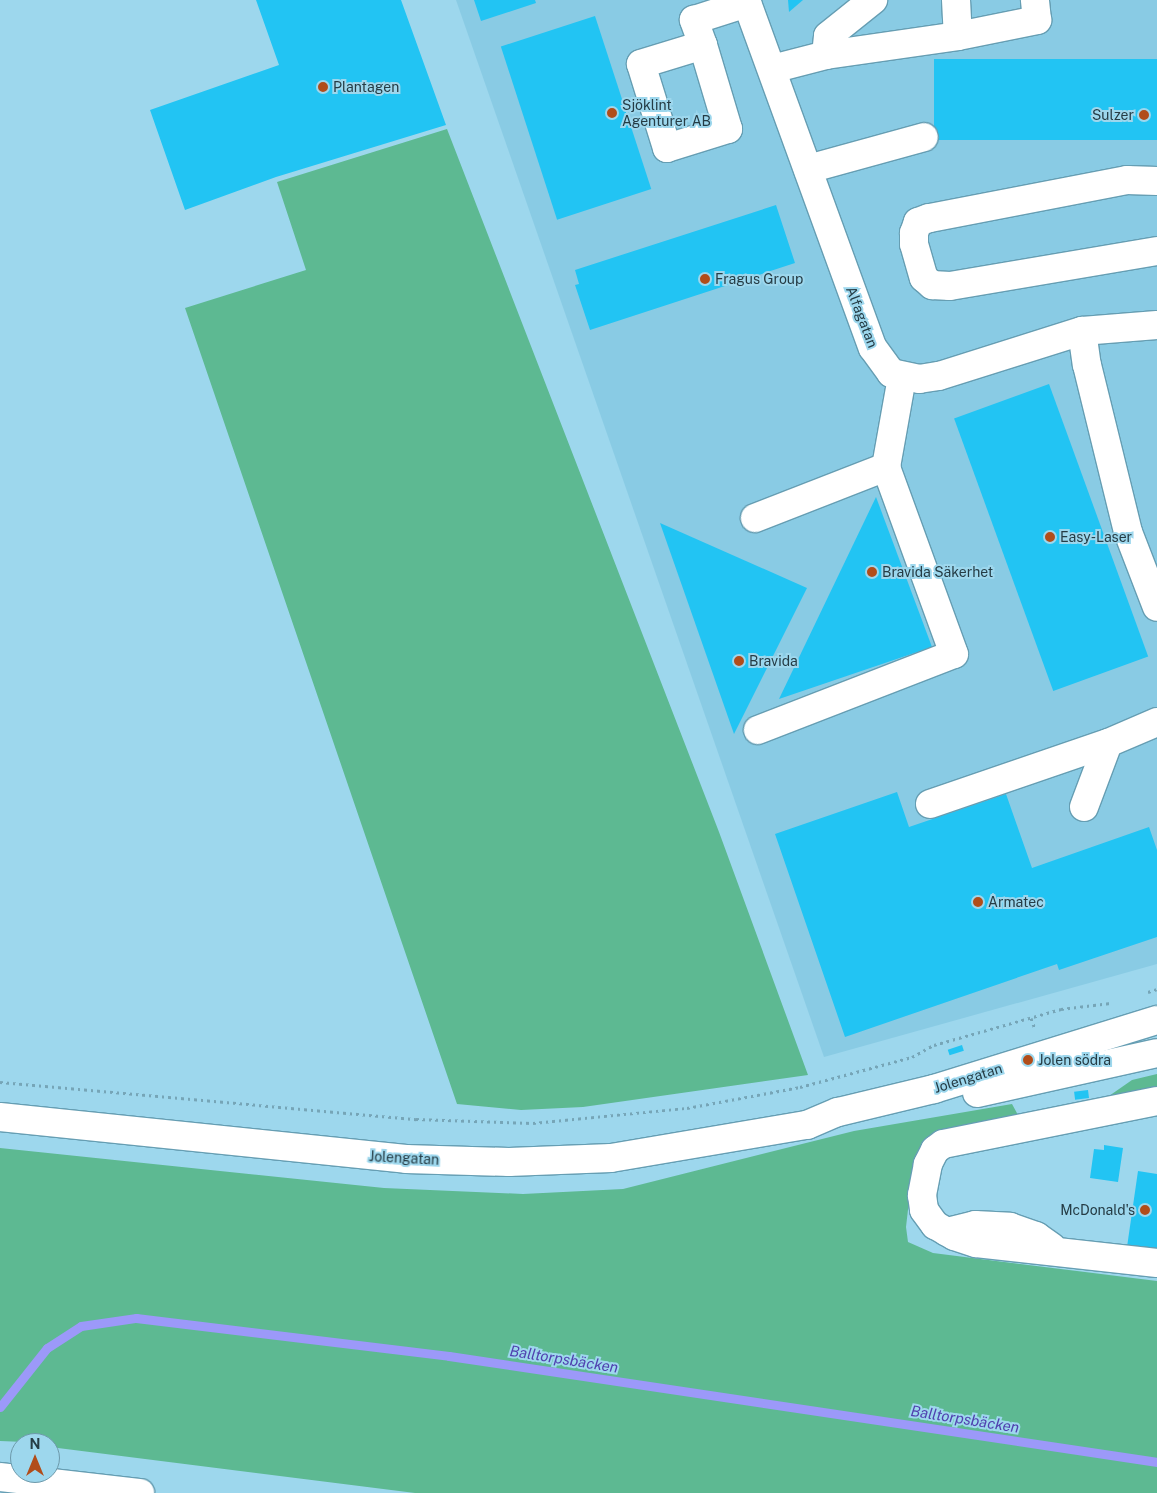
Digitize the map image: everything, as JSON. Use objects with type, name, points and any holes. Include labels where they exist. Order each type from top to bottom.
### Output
[{"type":"main road","points":[[826,55],[828,36],[873,0]]},
{"type":"main road","points":[[956,0],[958,36]]},
{"type":"main road","points":[[772,69],[826,55],[958,36],[1037,20],[1035,0]]},
{"type":"main road","points":[[703,45],[694,20],[747,2]]},
{"type":"main road","name":"Alfagatan","points":[[747,2],[873,348],[891,374],[902,377]]},
{"type":"main road","points":[[808,169],[924,136]]},
{"type":"main road","points":[[1157,181],[1127,180],[929,218],[918,222],[914,233],[914,244],[924,278],[932,285],[950,286],[1157,251]]},
{"type":"main road","points":[[758,730],[954,654],[886,467],[902,377],[919,379],[939,376],[1082,331],[1157,325]]},
{"type":"main road","points":[[1082,331],[1087,365],[1128,532],[1157,607]]},
{"type":"main road","points":[[755,518],[886,467]]},
{"type":"main road","points":[[930,804],[1108,742],[1157,722]]},
{"type":"main road","points":[[1084,807],[1108,742]]},
{"type":"main road","name":"Jolengatan","points":[[0,1117],[314,1151],[406,1159],[509,1162],[640,1154],[807,1125],[838,1112],[934,1089],[1157,1020]]},
{"type":"main road","name":"Jolengatan","points":[[807,1125],[841,1128],[1157,1053]]},
{"type":"main road","points":[[1157,1101],[943,1144],[935,1150],[928,1164],[922,1195],[928,1217],[945,1232],[1002,1248],[1056,1251],[1157,1263]]},
{"type":"main road","points":[[0,1477],[140,1493]]},
{"type":"path","points":[[1139,994],[1157,989]]},
{"type":"path","points":[[0,1082],[416,1119],[533,1123],[687,1108],[800,1087],[912,1058],[934,1045],[1061,1009],[1097,1007],[1113,1002]]},
{"type":"path","points":[[1032,1018],[1036,1034]]},
{"type":"shaded area","points":[[456,0],[1157,0],[1157,964],[824,1057]]},
{"type":"green space","points":[[447,129],[719,832],[808,1075],[583,1107],[521,1110],[457,1104],[185,308],[306,270],[277,182]]},
{"type":"green space","points":[[1157,1074],[1157,1091],[968,1130],[912,1175],[906,1227],[908,1242],[933,1253],[1157,1281],[1157,1493],[415,1493],[60,1448],[60,1433],[10,1433],[10,1441],[0,1441],[0,1148],[384,1188],[523,1194],[623,1189],[854,1131],[1012,1104],[1018,1115],[1109,1096],[1132,1080]]},
{"type":"building","name":"Plantagen","points":[[256,0],[401,0],[446,125],[276,177],[185,210],[150,110],[279,65]]},
{"type":"building","points":[[474,0],[535,0],[536,3],[481,21]]},
{"type":"building","points":[[788,0],[803,0],[789,12]]},
{"type":"building","points":[[595,16],[651,189],[557,220],[501,47]]},
{"type":"building","points":[[934,59],[1157,59],[1157,140],[934,140]]},
{"type":"building","points":[[776,205],[795,263],[590,330],[575,285],[579,284],[575,270]]},
{"type":"building","name":"Easy-Laser","points":[[1049,384],[1148,657],[1053,691],[954,419]]},
{"type":"building","name":"Bravida Säkerhet","points":[[876,497],[932,647],[779,699]]},
{"type":"building","name":"Bravida","points":[[660,523],[807,588],[734,734]]},
{"type":"building","name":"Armatec","points":[[897,792],[909,827],[1006,794],[1032,868],[1149,827],[1157,850],[1157,937],[1059,970],[1057,964],[845,1037],[775,834]]},
{"type":"building","points":[[962,1045],[964,1051],[950,1055],[948,1050]]},
{"type":"building","points":[[1088,1090],[1089,1098],[1075,1100],[1074,1092]]},
{"type":"building","points":[[1104,1145],[1123,1148],[1118,1182],[1090,1178],[1094,1149],[1104,1150]]},
{"type":"building","name":"McDonald's","points":[[1138,1171],[1157,1174],[1157,1251],[1127,1247]]},
{"type":"waterway","name":"Balltorpsbäcken","points":[[0,1407],[47,1348],[81,1326],[136,1318],[449,1356],[1157,1462]]},
{"type":"place","name":"Plantagen","points":[[323,87]]},
{"type":"place","name":"Sjöklint Agenturer AB","points":[[612,113]]},
{"type":"place","name":"Sulzer","points":[[1144,115]]},
{"type":"place","name":"Fragus Group","points":[[705,279]]},
{"type":"place","name":"Easy-Laser","points":[[1050,537]]},
{"type":"place","name":"Bravida Säkerhet","points":[[872,572]]},
{"type":"place","name":"Bravida","points":[[739,661]]},
{"type":"place","name":"Armatec","points":[[978,902]]},
{"type":"place","name":"Jolen södra","points":[[1028,1060]]},
{"type":"place","name":"McDonald's","points":[[1145,1210]]}]
